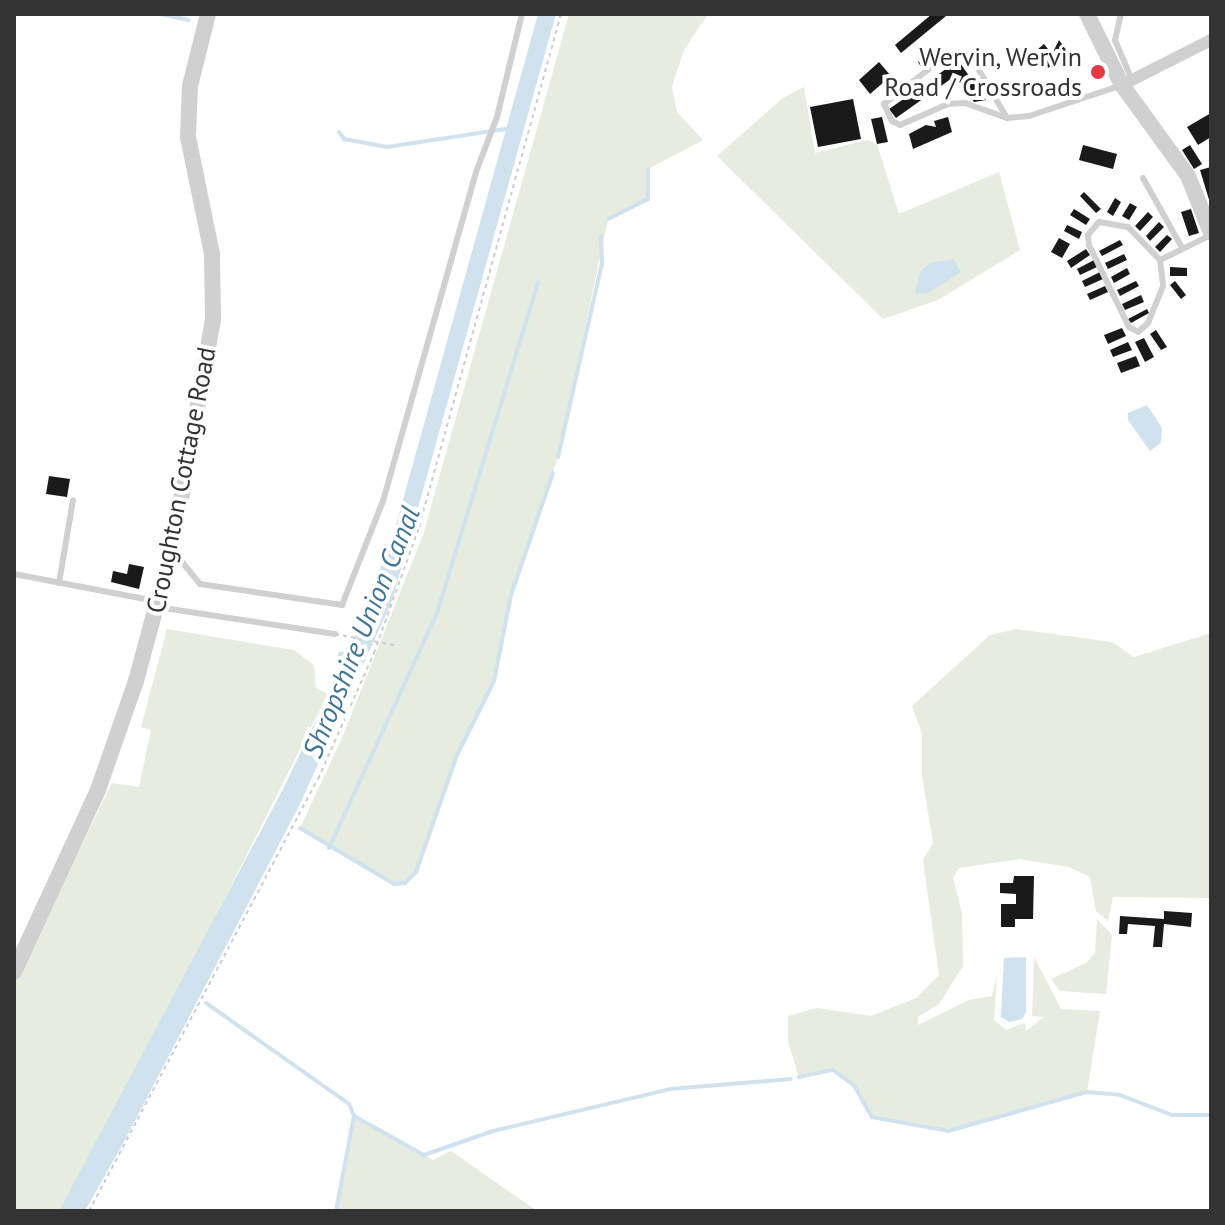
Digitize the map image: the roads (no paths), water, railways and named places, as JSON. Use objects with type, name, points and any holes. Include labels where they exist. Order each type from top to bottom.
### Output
[{"type":"street","name":"Croughton Cottage Road","points":[[14,972],[98,790],[158,604],[172,549],[213,319],[212,254],[188,137],[190,86],[208,14]]},
{"type":"street","points":[[1087,14],[1188,176],[1211,230]]},
{"type":"street","points":[[1127,82],[1210,43]]},
{"type":"lane","points":[[172,549],[200,584],[342,605],[383,501],[476,172],[497,117],[522,14]]},
{"type":"lane","points":[[1007,118],[971,57],[960,53],[947,55],[884,104],[892,121],[900,125],[948,104],[965,103],[1007,118],[1029,116],[1127,82],[1115,40],[1121,14]]},
{"type":"lane","points":[[1143,178],[1181,246]]},
{"type":"lane","points":[[1099,222],[1128,227],[1160,260],[1163,286],[1148,323],[1138,332],[1129,327],[1088,235],[1099,222]]},
{"type":"lane","points":[[1160,260],[1211,230]]},
{"type":"lane","points":[[59,583],[73,500]]},
{"type":"lane","points":[[14,574],[158,604],[335,634]]},
{"type":"water","name":"Shropshire Union Canal","points":[[538,14],[556,14],[392,601],[299,806],[126,1138],[85,1211],[59,1211],[283,789],[342,666],[336,660],[339,652],[349,651],[394,532]]},
{"type":"water","points":[[953,259],[961,272],[928,293],[915,294],[920,272],[930,263]]},
{"type":"water","points":[[1147,405],[1162,428],[1161,443],[1150,451],[1128,420],[1128,413]]},
{"type":"water","points":[[1026,957],[1026,1012],[1022,1019],[1009,1022],[1001,1017],[1004,958]]},
{"type":"waterway","points":[[160,14],[188,20]]},
{"type":"waterway","points":[[339,132],[344,139],[387,147],[506,129]]},
{"type":"waterway","points":[[608,219],[648,199],[648,169]]},
{"type":"waterway","points":[[558,457],[602,263],[601,236]]},
{"type":"waterway","points":[[329,848],[437,613],[538,282]]},
{"type":"waterway","points":[[300,828],[394,884],[405,883],[416,872],[457,755],[494,681],[511,595],[553,473]]},
{"type":"waterway","points":[[206,1003],[349,1104],[354,1116],[424,1155],[493,1131],[670,1089],[791,1079]]},
{"type":"waterway","points":[[799,1077],[833,1070],[854,1085],[872,1117],[948,1131],[1087,1092],[1120,1095],[1172,1115],[1211,1115]]},
{"type":"waterway","points":[[336,1211],[354,1116]]},
{"type":"place","name":"Wervin, Wervin Road / Crossroads","points":[[1098,72]]}]
